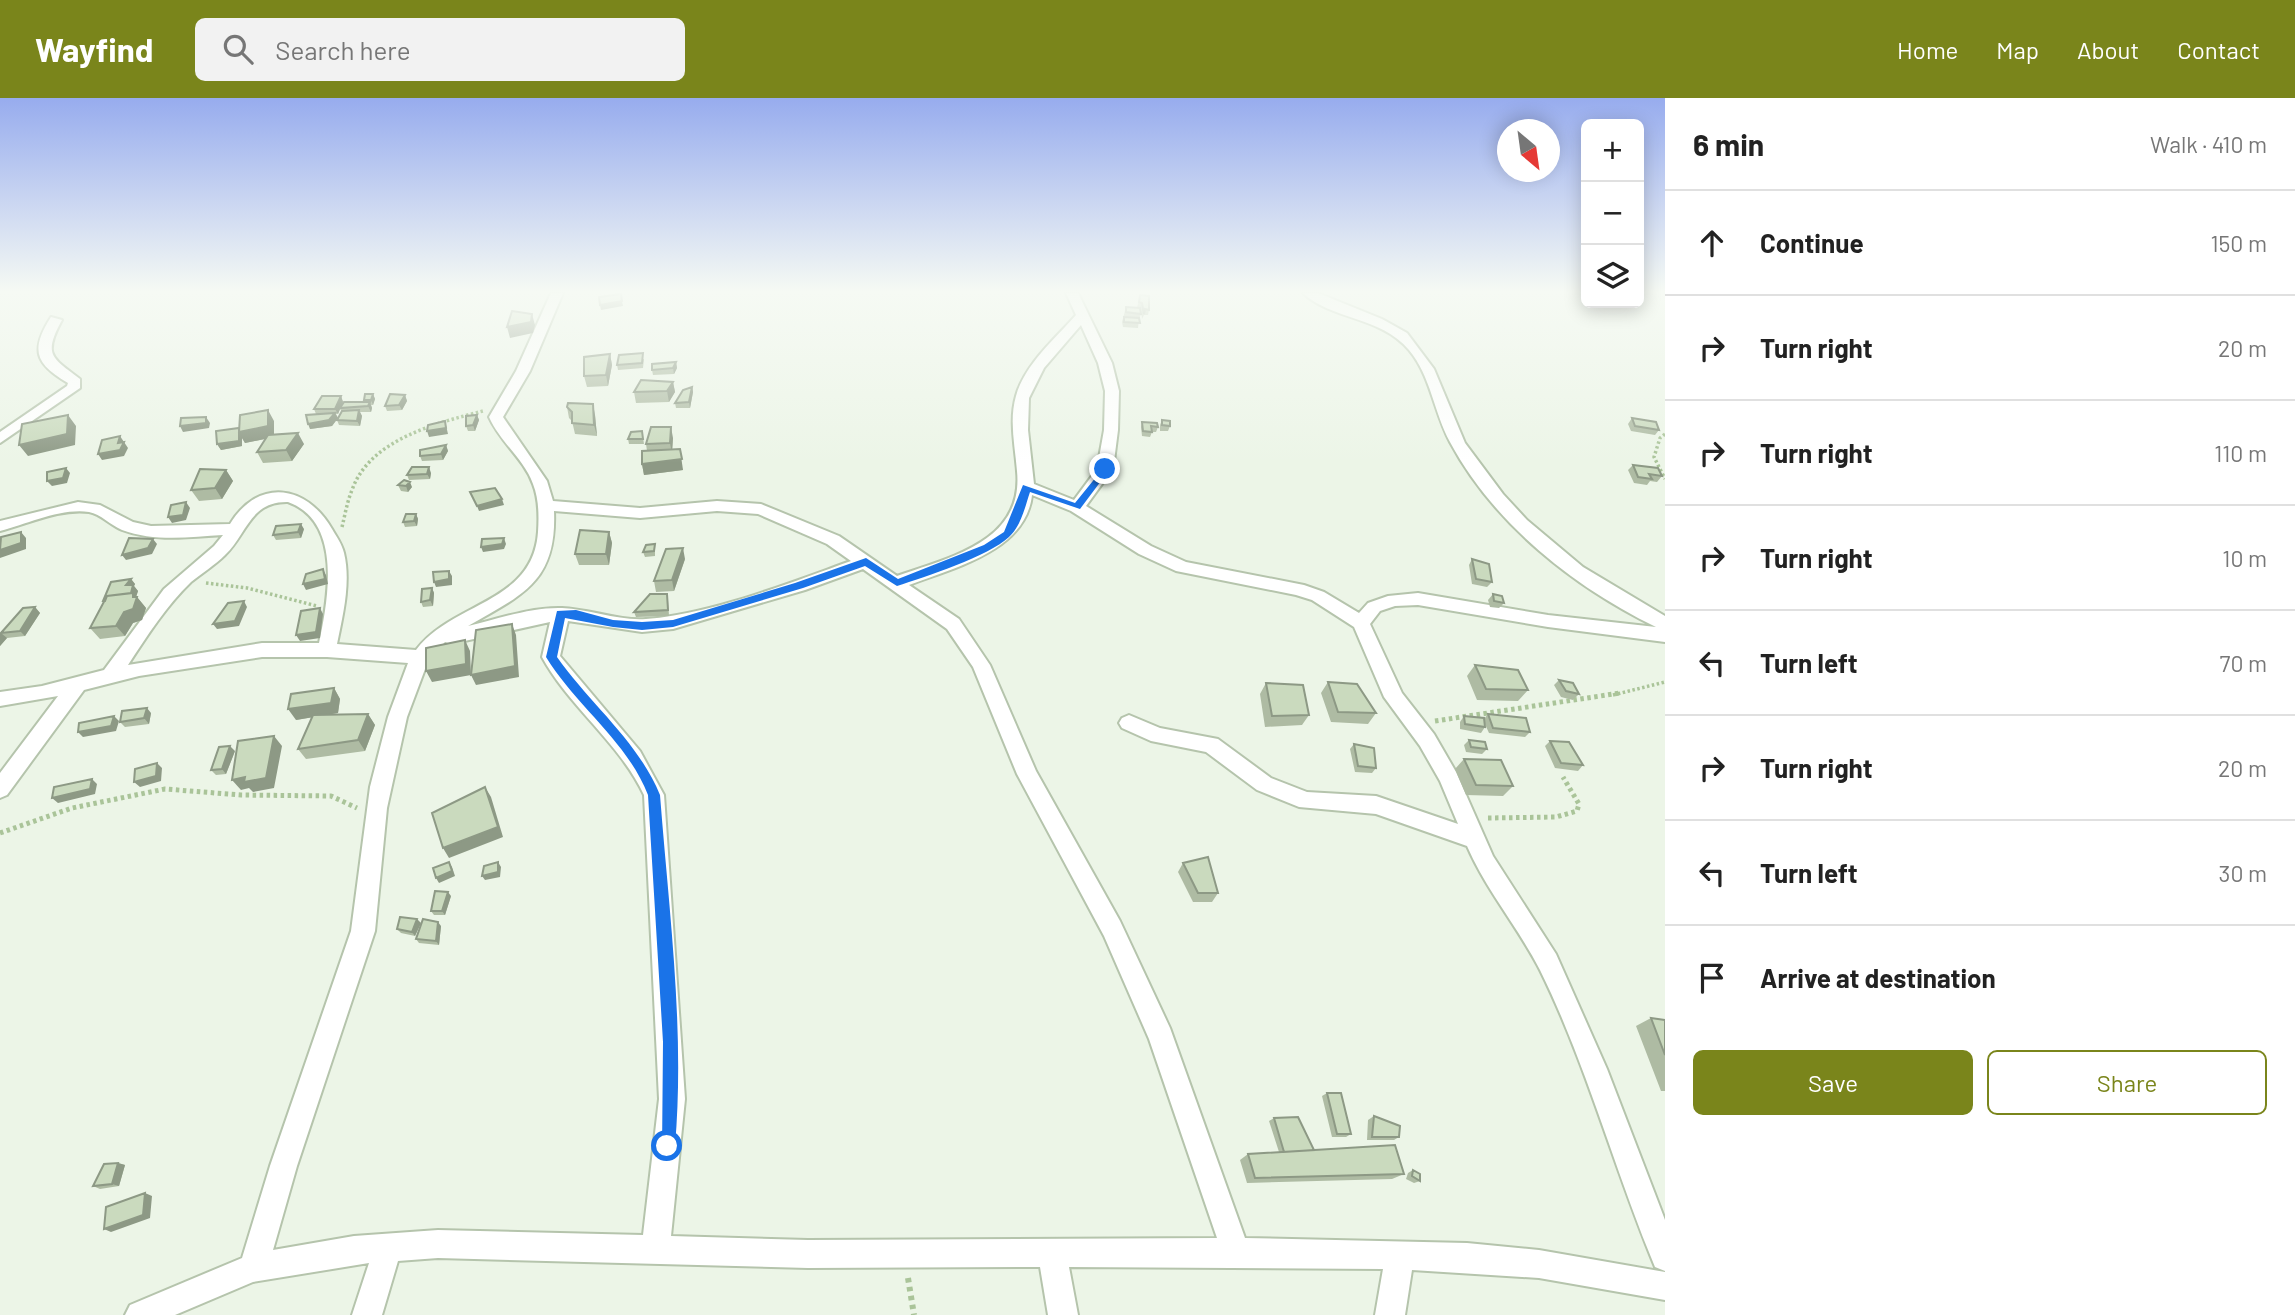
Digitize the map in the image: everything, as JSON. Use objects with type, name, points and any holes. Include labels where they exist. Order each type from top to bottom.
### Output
[{"type":"street","points":[[0,439],[73,388],[75,382],[59,373],[42,350]]},
{"type":"street","points":[[253,1268],[286,1156],[363,932],[372,890],[374,824],[397,721],[426,650],[499,602],[537,570],[544,548],[543,489],[537,474],[509,444],[496,417],[532,350]]},
{"type":"street","points":[[897,583],[988,547],[1007,534],[1017,518],[1027,487],[1020,418],[1023,396],[1037,371],[1054,350]]},
{"type":"street","points":[[1077,507],[1105,469],[1111,430],[1112,391],[1105,363],[1098,350]]},
{"type":"street","points":[[1413,350],[1429,373],[1448,425],[1463,451],[1515,515],[1616,599],[1665,624]]},
{"type":"street","points":[[1027,487],[1077,507],[1145,550],[1182,568],[1298,589],[1318,596],[1361,623],[1394,697],[1449,778],[1471,832],[1548,962],[1594,1069],[1665,1257]]},
{"type":"street","points":[[110,677],[155,612],[181,582],[224,547],[246,512],[257,504],[275,498],[294,498],[307,503],[316,512],[336,552],[335,609],[327,650]]},
{"type":"street","points":[[545,505],[640,513],[717,506],[761,509],[833,540],[953,624],[981,666],[1027,774],[1112,929],[1161,1037],[1236,1252]]},
{"type":"street","points":[[0,526],[72,507],[90,507],[102,510],[127,526],[155,530],[234,529]]},
{"type":"street","points":[[0,699],[262,650],[426,650],[487,627],[561,614],[576,614],[623,624],[673,623],[799,586],[866,562]]},
{"type":"street","points":[[1361,623],[1374,607],[1394,600],[1418,599],[1548,621],[1665,635]]},
{"type":"street","points":[[561,614],[551,657],[569,682],[622,741],[647,777],[654,795],[671,1088],[656,1248]]},
{"type":"street","points":[[0,789],[78,684]]},
{"type":"street","points":[[1129,723],[1158,735],[1210,745],[1264,784],[1306,801],[1376,805],[1471,832]]},
{"type":"street","points":[[146,1313],[253,1268],[354,1250],[439,1244],[808,1254],[1236,1252],[1467,1257],[1539,1264],[1665,1286]]},
{"type":"street","points":[[367,1315],[388,1248]]},
{"type":"street","points":[[1052,1253],[1063,1315]]},
{"type":"street","points":[[1390,1315],[1400,1256]]},
{"type":"path","points":[[336,552],[352,488],[366,466],[385,450],[426,426],[485,410],[502,402]]},
{"type":"path","points":[[1665,433],[1660,438],[1654,457],[1665,479]]},
{"type":"path","points":[[181,582],[247,588],[335,609]]},
{"type":"path","points":[[1415,725],[1556,702],[1606,697],[1665,681]]},
{"type":"path","points":[[1471,832],[1491,817],[1569,815],[1577,811],[1579,804],[1563,777]]},
{"type":"path","points":[[0,833],[72,808],[166,789],[331,796],[354,806],[374,824]]},
{"type":"path","points":[[905,1253],[914,1315]]},
{"type":"building","points":[[643,353],[642,363],[617,365],[619,355]]},
{"type":"building","points":[[610,354],[606,375],[584,376],[584,357]]},
{"type":"building","points":[[676,362],[673,368],[652,370],[652,364]]},
{"type":"building","points":[[641,380],[673,382],[667,391],[634,392]]},
{"type":"building","points":[[692,387],[689,402],[675,403],[683,390]]},
{"type":"building","points":[[365,394],[373,394],[371,400],[364,400]]},
{"type":"building","points":[[390,394],[405,395],[399,405],[385,406]]},
{"type":"building","points":[[322,396],[341,396],[335,409],[314,409]]},
{"type":"building","points":[[344,402],[370,402],[368,406],[340,408]]},
{"type":"building","points":[[568,403],[593,404],[594,425],[572,423],[572,412],[567,407]]},
{"type":"building","points":[[268,410],[268,426],[239,432],[240,415]]},
{"type":"building","points":[[359,410],[357,421],[337,420],[342,411]]},
{"type":"building","points":[[335,413],[329,420],[308,424],[306,415]]},
{"type":"building","points":[[68,415],[67,434],[19,445],[22,424]]},
{"type":"building","points":[[477,415],[473,425],[466,426],[466,416]]},
{"type":"building","points":[[206,417],[206,423],[180,426],[181,418]]},
{"type":"building","points":[[1632,418],[1656,422],[1659,430],[1635,426]]},
{"type":"building","points":[[1162,420],[1170,421],[1170,426],[1162,425]]},
{"type":"building","points":[[445,421],[446,428],[427,431],[428,425]]},
{"type":"building","points":[[1142,422],[1157,423],[1158,427],[1151,426],[1152,432],[1143,431]]},
{"type":"building","points":[[651,427],[671,427],[670,443],[646,444]]},
{"type":"building","points":[[239,428],[239,441],[217,444],[216,431]]},
{"type":"building","points":[[642,431],[643,439],[628,439],[631,432]]},
{"type":"building","points":[[298,433],[286,450],[257,452],[268,435]]},
{"type":"building","points":[[120,436],[118,443],[124,442],[120,450],[98,454],[102,440]]},
{"type":"building","points":[[446,445],[441,454],[420,456],[420,450]]},
{"type":"building","points":[[680,449],[682,459],[642,464],[642,451]]},
{"type":"building","points":[[1633,465],[1658,468],[1662,476],[1649,474],[1652,479],[1638,477]]},
{"type":"building","points":[[412,467],[429,467],[427,474],[407,475]]},
{"type":"building","points":[[66,468],[63,478],[47,481],[47,472]]},
{"type":"building","points":[[200,469],[226,470],[215,488],[191,490]]},
{"type":"building","points":[[404,480],[410,482],[406,486],[398,485]]},
{"type":"building","points":[[495,488],[502,499],[477,506],[470,492]]},
{"type":"building","points":[[186,502],[183,515],[168,517],[171,505]]},
{"type":"building","points":[[406,514],[416,514],[414,521],[403,522]]},
{"type":"building","points":[[301,524],[298,532],[273,535],[276,526]]},
{"type":"building","points":[[580,530],[609,532],[606,554],[575,554]]},
{"type":"building","points":[[21,532],[21,543],[0,550],[1,537]]},
{"type":"building","points":[[129,538],[153,539],[148,548],[122,555]]},
{"type":"building","points":[[504,538],[502,544],[481,547],[482,539]]},
{"type":"building","points":[[655,544],[654,551],[643,552],[646,545]]},
{"type":"building","points":[[683,548],[672,580],[654,581],[666,549]]},
{"type":"building","points":[[1472,559],[1489,564],[1492,582],[1476,579]]},
{"type":"building","points":[[323,569],[325,579],[303,584],[306,574]]},
{"type":"building","points":[[449,571],[449,579],[434,582],[433,572]]},
{"type":"building","points":[[131,579],[126,585],[133,585],[131,593],[107,596],[103,601],[111,582]]},
{"type":"building","points":[[432,588],[430,600],[421,602],[422,589]]},
{"type":"building","points":[[133,593],[133,597],[137,597],[133,609],[124,612],[116,626],[90,628],[107,596]]},
{"type":"building","points":[[650,594],[667,594],[668,610],[634,612]]},
{"type":"building","points":[[1493,594],[1502,596],[1504,603],[1494,601]]},
{"type":"building","points":[[244,601],[235,621],[213,624],[228,603]]},
{"type":"building","points":[[35,607],[20,631],[1,633],[23,608]]},
{"type":"building","points":[[320,608],[316,632],[296,635],[301,611]]},
{"type":"building","points":[[512,624],[515,666],[471,675],[476,630]]},
{"type":"building","points":[[465,640],[466,664],[426,671],[426,648]]},
{"type":"building","points":[[1475,665],[1518,670],[1528,690],[1486,689]]},
{"type":"building","points":[[1559,680],[1573,683],[1579,694],[1566,691]]},
{"type":"building","points":[[1328,682],[1357,684],[1376,713],[1338,712]]},
{"type":"building","points":[[1266,683],[1303,685],[1309,715],[1272,716]]},
{"type":"building","points":[[334,688],[331,703],[288,709],[291,694]]},
{"type":"building","points":[[147,708],[144,718],[120,722],[122,711]]},
{"type":"building","points":[[368,714],[358,740],[298,749],[313,715]]},
{"type":"building","points":[[1488,714],[1526,718],[1530,732],[1493,728]]},
{"type":"building","points":[[114,716],[111,726],[78,732],[79,723]]},
{"type":"building","points":[[1464,716],[1484,718],[1485,727],[1465,724]]},
{"type":"building","points":[[274,736],[266,778],[244,782],[245,777],[232,780],[238,741]]},
{"type":"building","points":[[1469,740],[1485,742],[1487,749],[1471,747]]},
{"type":"building","points":[[1550,741],[1569,742],[1583,765],[1561,763]]},
{"type":"building","points":[[1354,744],[1374,748],[1376,768],[1358,766]]},
{"type":"building","points":[[230,746],[222,769],[211,770],[219,747]]},
{"type":"building","points":[[1464,759],[1501,760],[1513,786],[1476,785]]},
{"type":"building","points":[[157,763],[156,776],[134,782],[135,769]]},
{"type":"building","points":[[92,779],[90,789],[52,798],[54,787]]},
{"type":"building","points":[[485,787],[498,827],[443,848],[432,813]]},
{"type":"building","points":[[1208,857],[1218,893],[1198,893],[1183,863]]},
{"type":"building","points":[[449,862],[452,871],[436,878],[433,868]]},
{"type":"building","points":[[498,862],[498,872],[482,876],[484,866]]},
{"type":"building","points":[[435,891],[448,892],[442,911],[431,911]]},
{"type":"building","points":[[400,917],[417,919],[412,932],[397,929]]},
{"type":"building","points":[[423,919],[438,922],[436,941],[416,939]]},
{"type":"building","points":[[1651,1018],[1665,1020],[1665,1055]]},
{"type":"building","points":[[1327,1093],[1341,1093],[1351,1134],[1337,1134]]},
{"type":"building","points":[[1374,1116],[1400,1126],[1399,1137],[1372,1137]]},
{"type":"building","points":[[1298,1117],[1314,1150],[1284,1152],[1274,1118]]},
{"type":"building","points":[[1395,1145],[1404,1174],[1255,1178],[1248,1154]]},
{"type":"building","points":[[118,1163],[112,1184],[93,1186],[104,1164]]},
{"type":"building","points":[[1413,1170],[1420,1174],[1420,1181],[1412,1176]]},
{"type":"building","points":[[145,1193],[143,1215],[104,1229],[106,1207]]},
{"type":"route","points":[[667,1146],[671,1099],[671,1042],[654,795],[647,777],[622,741],[569,682],[551,657],[561,614],[576,614],[613,623],[642,626],[673,623],[799,586],[866,562],[897,583],[988,547],[1007,534],[1017,518],[1027,487],[1077,507],[1105,469]]}]
